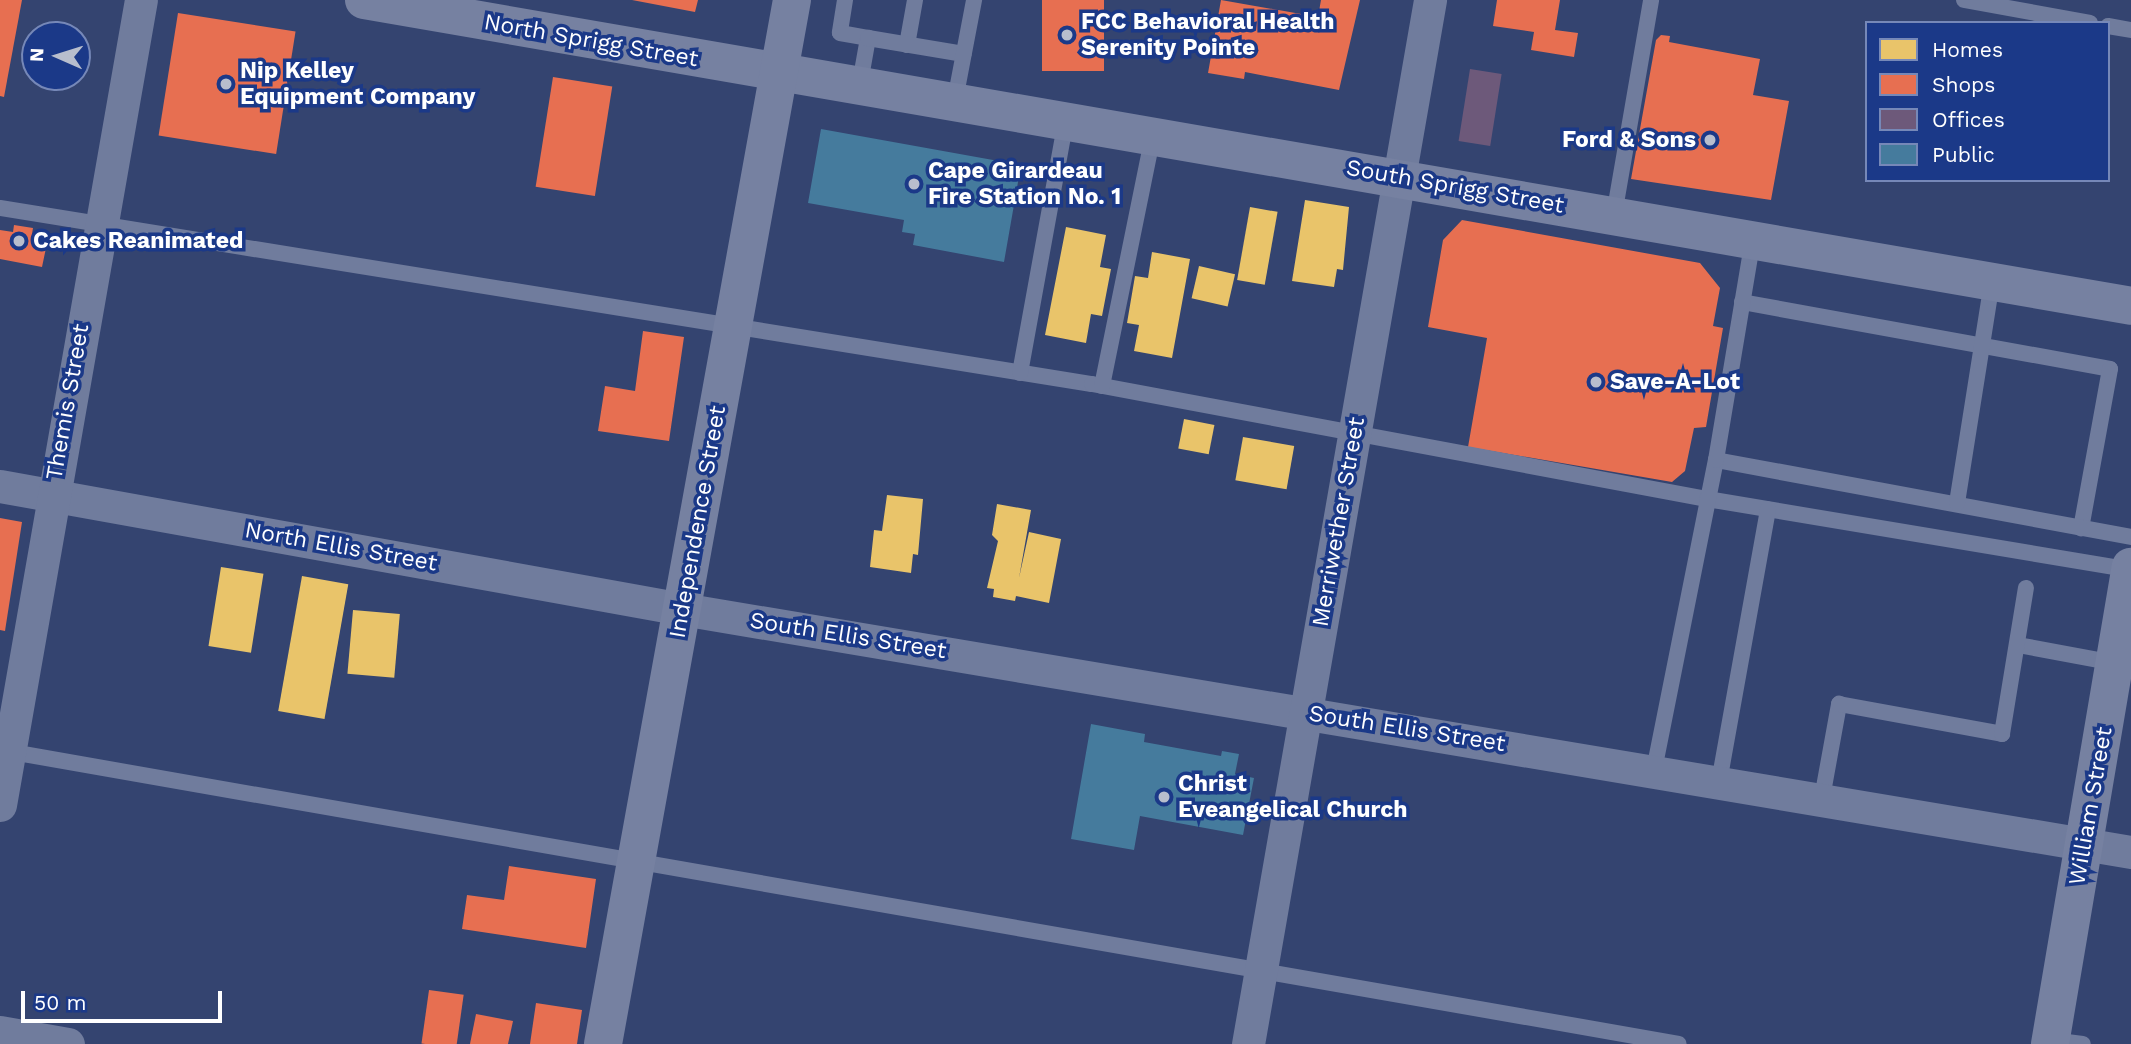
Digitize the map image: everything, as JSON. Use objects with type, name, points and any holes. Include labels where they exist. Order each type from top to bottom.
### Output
[{"type":"main road","name":"North Sprigg Street","points":[[364,0],[443,7],[778,73]]},
{"type":"main road","name":"Independence Street","points":[[603,1044],[792,0]]},
{"type":"main road","name":"South Sprigg Street","points":[[778,73],[860,83],[2131,306]]},
{"type":"main road","name":"William Street","points":[[2061,1043],[2084,844],[2131,569]]},
{"type":"street","name":"Themis Street","points":[[0,805],[4,751],[141,0]]},
{"type":"street","name":"Merriwether Street","points":[[1248,1044],[1430,0]]},
{"type":"street","name":"North Ellis Street","points":[[0,486],[682,609]]},
{"type":"street","name":"South Ellis Street","points":[[682,609],[1822,798],[2131,852]]},
{"type":"street","points":[[0,1032],[68,1044]]},
{"type":"lane","points":[[845,0],[840,33],[964,54]]},
{"type":"lane","points":[[906,45],[915,0]]},
{"type":"lane","points":[[955,100],[974,0]]},
{"type":"lane","points":[[1614,215],[1651,0]]},
{"type":"lane","points":[[1964,0],[2079,21]]},
{"type":"lane","points":[[2110,26],[2131,30]]},
{"type":"lane","points":[[860,83],[868,38]]},
{"type":"lane","points":[[1020,373],[1066,120]]},
{"type":"lane","points":[[1102,386],[1153,136]]},
{"type":"lane","points":[[0,208],[733,329],[1102,386],[1707,499],[2131,569]]},
{"type":"lane","points":[[1654,770],[1716,460],[1753,239]]},
{"type":"lane","points":[[1957,503],[1992,281]]},
{"type":"lane","points":[[1742,302],[2110,369],[2081,528]]},
{"type":"lane","points":[[1716,460],[2131,537]]},
{"type":"lane","points":[[1719,782],[1768,509]]},
{"type":"lane","points":[[1822,798],[1839,704],[2003,734],[2026,588]]},
{"type":"lane","points":[[2018,645],[2115,663]]},
{"type":"lane","points":[[4,751],[636,864],[1679,1044]]},
{"type":"building: Homes","points":[[1305,200],[1349,207],[1343,270],[1337,269],[1334,287],[1292,281]]},
{"type":"building: Homes","points":[[1250,207],[1278,212],[1265,285],[1237,280]]},
{"type":"building: Homes","points":[[1066,227],[1106,235],[1100,267],[1111,269],[1102,316],[1091,314],[1086,343],[1045,335]]},
{"type":"building: Homes","points":[[1152,252],[1190,259],[1172,358],[1134,351],[1139,325],[1127,323],[1135,276],[1148,278]]},
{"type":"building: Homes","points":[[1199,266],[1235,274],[1228,306],[1192,298]]},
{"type":"building: Homes","points":[[1184,419],[1214,425],[1209,454],[1178,448]]},
{"type":"building: Homes","points":[[1243,437],[1294,446],[1287,489],[1235,480]]},
{"type":"building: Homes","points":[[887,495],[923,499],[918,555],[913,554],[911,573],[870,567],[874,530],[882,531]]},
{"type":"building: Homes","points":[[997,504],[1031,510],[1019,578],[1029,532],[1061,539],[1049,603],[1016,596],[1015,601],[993,597],[994,589],[987,588],[998,541],[992,535]]},
{"type":"building: Homes","points":[[221,567],[263,574],[251,653],[208,646]]},
{"type":"building: Homes","points":[[302,576],[348,584],[324,719],[278,711]]},
{"type":"building: Homes","points":[[353,610],[400,614],[394,678],[347,674]]},
{"type":"building: Shops","points":[[0,0],[22,0],[4,97],[0,96]]},
{"type":"building: Shops","points":[[632,0],[698,0],[695,12]]},
{"type":"building: Shops","name":"FCC Behavioral Health Serenity Pointe","points":[[1042,0],[1104,0],[1104,71],[1042,71]]},
{"type":"building: Shops","points":[[1221,0],[1318,17],[1321,0],[1360,0],[1339,90],[1245,72],[1244,79],[1208,73]]},
{"type":"building: Shops","points":[[1497,0],[1560,0],[1555,30],[1578,33],[1574,57],[1531,50],[1534,32],[1493,26]]},
{"type":"building: Shops","name":"Nip Kelley Equipment Company","points":[[178,13],[296,32],[276,154],[159,135]]},
{"type":"building: Shops","name":"Ford & Sons","points":[[1661,35],[1670,36],[1669,42],[1760,59],[1753,95],[1789,101],[1771,200],[1631,179],[1656,40]]},
{"type":"building: Shops","points":[[553,77],[612,86],[595,196],[536,187]]},
{"type":"building: Shops","name":"Save-A-Lot","points":[[1462,220],[1700,263],[1720,288],[1713,326],[1723,328],[1706,427],[1694,428],[1685,471],[1672,482],[1468,447],[1487,338],[1428,327],[1443,240]]},
{"type":"building: Shops","name":"Cakes Reanimated","points":[[14,225],[33,228],[32,234],[39,235],[38,246],[46,248],[42,267],[0,259],[0,230],[13,232]]},
{"type":"building: Shops","points":[[643,331],[684,337],[669,441],[598,431],[605,386],[635,391]]},
{"type":"building: Shops","points":[[0,518],[22,522],[5,631],[0,630]]},
{"type":"building: Shops","points":[[509,866],[596,879],[586,948],[462,929],[467,895],[504,900]]},
{"type":"building: Shops","points":[[429,990],[464,995],[457,1044],[421,1043]]},
{"type":"building: Shops","points":[[536,1003],[582,1010],[577,1044],[530,1044]]},
{"type":"building: Shops","points":[[476,1014],[513,1021],[508,1044],[470,1044]]},
{"type":"building: Offices","points":[[1470,69],[1502,74],[1490,146],[1459,141]]},
{"type":"building: Public","name":"Cape Girardeau Fire Station No. 1","points":[[821,129],[1021,165],[1004,262],[913,245],[915,234],[902,232],[904,220],[808,203]]},
{"type":"building: Public","name":"Christ Eveangelical Church","points":[[1091,724],[1145,734],[1144,742],[1221,756],[1222,751],[1239,754],[1235,774],[1254,778],[1243,835],[1140,816],[1134,850],[1071,839]]},
{"type":"place","name":"FCC Behavioral Health Serenity Pointe","points":[[1067,35]]},
{"type":"place","name":"Nip Kelley Equipment Company","points":[[226,84]]},
{"type":"place","name":"Ford & Sons","points":[[1710,140]]},
{"type":"place","name":"Cape Girardeau Fire Station No. 1","points":[[914,184]]},
{"type":"place","name":"Cakes Reanimated","points":[[19,241]]},
{"type":"place","name":"Save-A-Lot","points":[[1596,382]]},
{"type":"place","name":"Christ Eveangelical Church","points":[[1164,797]]}]
